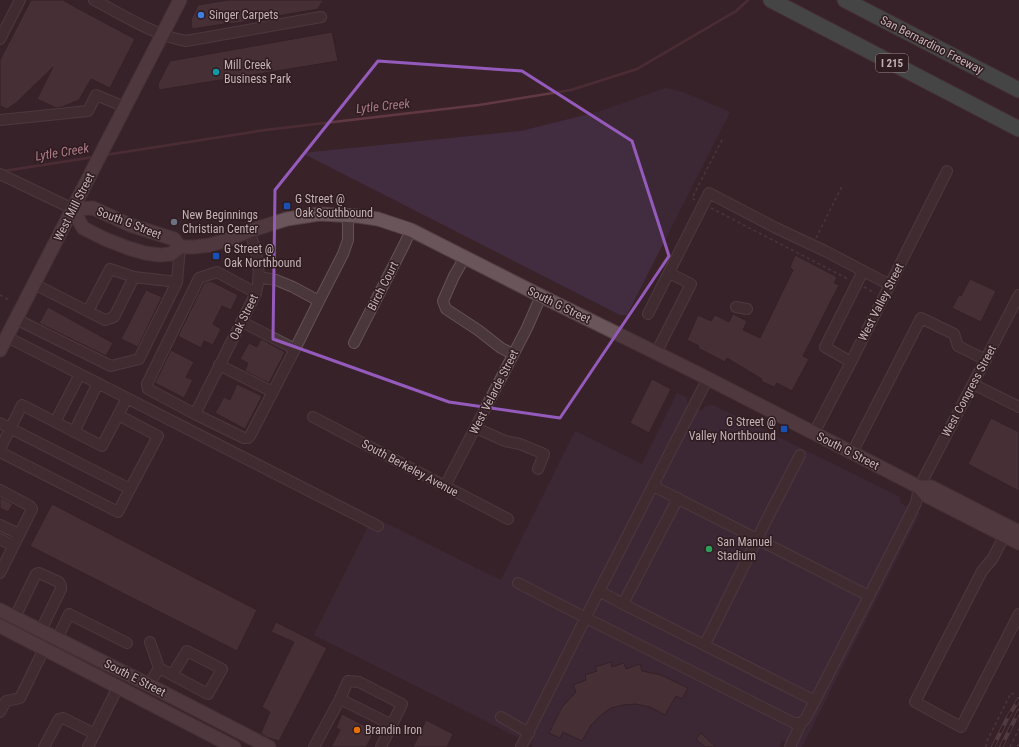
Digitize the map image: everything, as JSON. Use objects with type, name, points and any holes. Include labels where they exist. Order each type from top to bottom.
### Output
[{"type":"highway","name":"San Bernardino Freeway","points":[[845,0],[1019,90]]},
{"type":"highway","name":"I 215","points":[[775,2],[1019,129]]},
{"type":"main road","name":"West Mill Street","points":[[0,350],[180,0]]},
{"type":"main road","name":"South G Street","points":[[180,247],[174,239],[130,226],[93,208],[73,210],[83,228],[128,248],[145,253],[160,255],[171,254],[180,247],[210,245],[287,219],[319,214],[348,215],[378,219],[411,230],[708,378],[919,487],[927,496],[1011,531],[1019,543]]},
{"type":"main road","name":"South E Street","points":[[0,610],[269,747]]},
{"type":"main road","name":"South E Street","points":[[0,626],[231,746]]},
{"type":"street","points":[[0,39],[20,0]]},
{"type":"street","points":[[94,0],[146,27],[179,40],[186,41],[321,17]]},
{"type":"street","points":[[0,120],[88,111],[96,95],[125,107]]},
{"type":"street","name":"West Valley Street","points":[[814,433],[947,171]]},
{"type":"street","points":[[0,174],[73,210]]},
{"type":"street","points":[[648,314],[709,193],[890,285]]},
{"type":"street","points":[[256,293],[217,272],[199,278],[147,384],[148,389],[244,438],[248,438],[250,436],[343,254],[348,240],[348,215]]},
{"type":"street","name":"Birch Court","points":[[354,343],[411,230]]},
{"type":"street","name":"Oak Street","points":[[195,414],[256,293],[259,277],[256,248],[249,231]]},
{"type":"street","points":[[16,319],[110,366],[139,358],[177,282],[180,247]]},
{"type":"street","points":[[464,257],[443,301],[446,309],[478,330],[493,343],[513,354]]},
{"type":"street","points":[[88,311],[110,269],[134,277],[177,282]]},
{"type":"street","points":[[851,362],[825,347],[864,271]]},
{"type":"street","points":[[656,353],[691,284],[669,273]]},
{"type":"street","points":[[34,284],[105,320],[114,317],[134,277]]},
{"type":"street","points":[[259,277],[276,280],[319,301]]},
{"type":"street","name":"West Congress Street","points":[[790,747],[801,723],[806,718],[815,701],[916,503],[919,487],[1019,295]]},
{"type":"street","name":"West Velarde Street","points":[[445,486],[527,328],[541,296]]},
{"type":"street","points":[[736,307],[747,309]]},
{"type":"street","points":[[852,453],[921,318],[954,334],[958,346],[986,360]]},
{"type":"street","points":[[242,322],[295,349]]},
{"type":"street","points":[[7,337],[378,526]]},
{"type":"street","points":[[219,364],[273,392]]},
{"type":"street","points":[[55,422],[80,374]]},
{"type":"street","points":[[521,747],[708,378]]},
{"type":"street","points":[[74,432],[98,383]]},
{"type":"street","points":[[973,384],[1019,407]]},
{"type":"street","points":[[118,415],[158,436],[118,512],[0,450],[22,405],[102,446],[118,415],[127,398]]},
{"type":"street","name":"South Berkeley Avenue","points":[[312,416],[508,519]]},
{"type":"street","points":[[0,423],[130,489]]},
{"type":"street","points":[[476,428],[504,441],[520,444],[544,454],[538,470]]},
{"type":"street","points":[[705,644],[800,455]]},
{"type":"street","points":[[653,486],[869,596]]},
{"type":"street","points":[[0,490],[30,506],[32,509],[0,572]]},
{"type":"street","points":[[623,604],[678,498]]},
{"type":"street","points":[[0,525],[19,534]]},
{"type":"street","points":[[1011,531],[982,571],[915,702],[961,726],[1019,614]]},
{"type":"street","points":[[0,539],[13,546]]},
{"type":"street","points":[[15,617],[36,574],[40,573],[59,582],[61,589],[40,630]]},
{"type":"street","points":[[518,583],[794,723],[801,723]]},
{"type":"street","points":[[599,591],[815,701]]},
{"type":"street","points":[[57,638],[69,614],[127,643]]},
{"type":"street","points":[[150,642],[159,668],[172,675],[208,694],[222,669],[187,651],[172,675]]},
{"type":"street","points":[[0,712],[6,701],[20,698],[44,649]]},
{"type":"street","points":[[149,685],[159,668]]},
{"type":"street","points":[[314,747],[348,681],[359,682],[402,704],[381,747]]},
{"type":"street","points":[[88,747],[118,687]]},
{"type":"street","points":[[340,699],[392,725]]},
{"type":"street","points":[[501,717],[529,732]]},
{"type":"street","points":[[44,747],[59,719],[63,718],[95,734]]},
{"type":"path","points":[[812,245],[842,186]]},
{"type":"path","points":[[0,295],[9,300]]},
{"type":"path","points":[[986,747],[987,741],[1011,693],[1015,695]]},
{"type":"path","points":[[1010,747],[1019,729]]},
{"type":"highlighted area","points":[[378,61],[522,71],[632,141],[669,256],[560,418],[449,402],[273,339],[275,190]]},
{"type":"shaded area","points":[[665,88],[683,92],[730,112],[627,315],[620,315],[302,153],[521,131],[601,111]]},
{"type":"shaded area","name":"San Manuel Stadium","points":[[677,393],[687,398],[687,404],[702,411],[705,406],[713,405],[900,497],[900,503],[920,513],[802,747],[798,747],[781,740],[780,747],[532,747],[533,745],[314,635],[373,517],[501,580],[575,431],[642,464]]},
{"type":"building","points":[[31,0],[63,0],[135,39],[110,88],[91,79],[79,100],[56,108],[37,99],[53,67],[16,103],[7,109],[0,106],[0,60]]},
{"type":"building","points":[[228,0],[323,0],[318,9],[192,29],[191,20],[198,5]]},
{"type":"building","name":"Mill Creek Business Park","points":[[332,32],[338,61],[159,90],[158,84],[170,61]]},
{"type":"building","points":[[795,255],[837,277],[834,283],[839,285],[803,356],[809,359],[792,391],[777,383],[774,387],[761,381],[762,379],[727,358],[725,362],[698,348],[699,346],[687,340],[698,315],[711,321],[715,315],[729,322],[733,314],[747,321],[743,330],[760,338],[793,270],[790,267]]},
{"type":"building","points":[[970,279],[996,291],[981,322],[952,308],[959,295],[961,296]]},
{"type":"building","points":[[211,281],[238,295],[231,310],[222,306],[213,324],[221,329],[213,345],[204,341],[201,348],[178,336],[204,283]]},
{"type":"building","points":[[146,290],[162,297],[138,347],[121,339]]},
{"type":"building","points":[[48,307],[113,343],[106,356],[39,323]]},
{"type":"building","points":[[261,339],[285,352],[269,383],[245,371],[248,363],[240,359],[249,343],[257,347]]},
{"type":"building","points":[[171,350],[194,362],[186,377],[193,380],[184,398],[155,383]]},
{"type":"building","points":[[652,379],[671,389],[649,433],[630,423]]},
{"type":"building","points":[[237,384],[262,396],[245,429],[215,413],[224,397],[230,400]]},
{"type":"building","points":[[991,418],[1019,432],[1019,491],[968,464]]},
{"type":"building","points":[[0,497],[13,504],[8,512],[0,508]]},
{"type":"building","points":[[52,504],[257,610],[237,651],[30,546]]},
{"type":"building","points":[[276,622],[327,648],[279,741],[266,737],[261,733],[270,712],[262,707],[294,642],[271,632]]},
{"type":"building","points":[[611,662],[612,667],[624,663],[626,669],[640,664],[642,671],[661,675],[688,688],[682,699],[676,696],[665,715],[650,707],[636,704],[623,705],[611,708],[600,716],[591,725],[582,741],[563,732],[560,738],[549,733],[562,707],[576,692],[573,685],[586,680],[585,675],[597,671],[595,667]]},
{"type":"building","name":"Brandin Iron","points":[[342,714],[375,731],[366,747],[331,747],[340,730],[336,728]]},
{"type":"building","points":[[426,720],[453,734],[447,747],[413,747]]},
{"type":"building","points":[[701,733],[716,747],[705,747],[696,739]]},
{"type":"waterway","name":"Lytle Creek","points":[[105,155],[265,130],[479,105],[571,90],[637,69],[736,11],[748,0]]},
{"type":"waterway","name":"Lytle Creek","points":[[4,171],[94,157]]},
{"type":"railway","points":[[993,747],[1019,699]]},
{"type":"railway","points":[[1001,747],[1019,711]]},
{"type":"place","name":"Singer Carpets","points":[[201,15]]},
{"type":"place","name":"Mill Creek Business Park","points":[[216,72]]},
{"type":"place","name":"G Street @ Oak Southbound","points":[[287,206]]},
{"type":"place","name":"New Beginnings Christian Center","points":[[174,222]]},
{"type":"place","name":"G Street @ Oak Northbound","points":[[216,256]]},
{"type":"place","name":"G Street @ Valley Northbound","points":[[784,429]]},
{"type":"place","name":"San Manuel Stadium","points":[[709,549]]},
{"type":"place","name":"Brandin Iron","points":[[357,730]]}]
